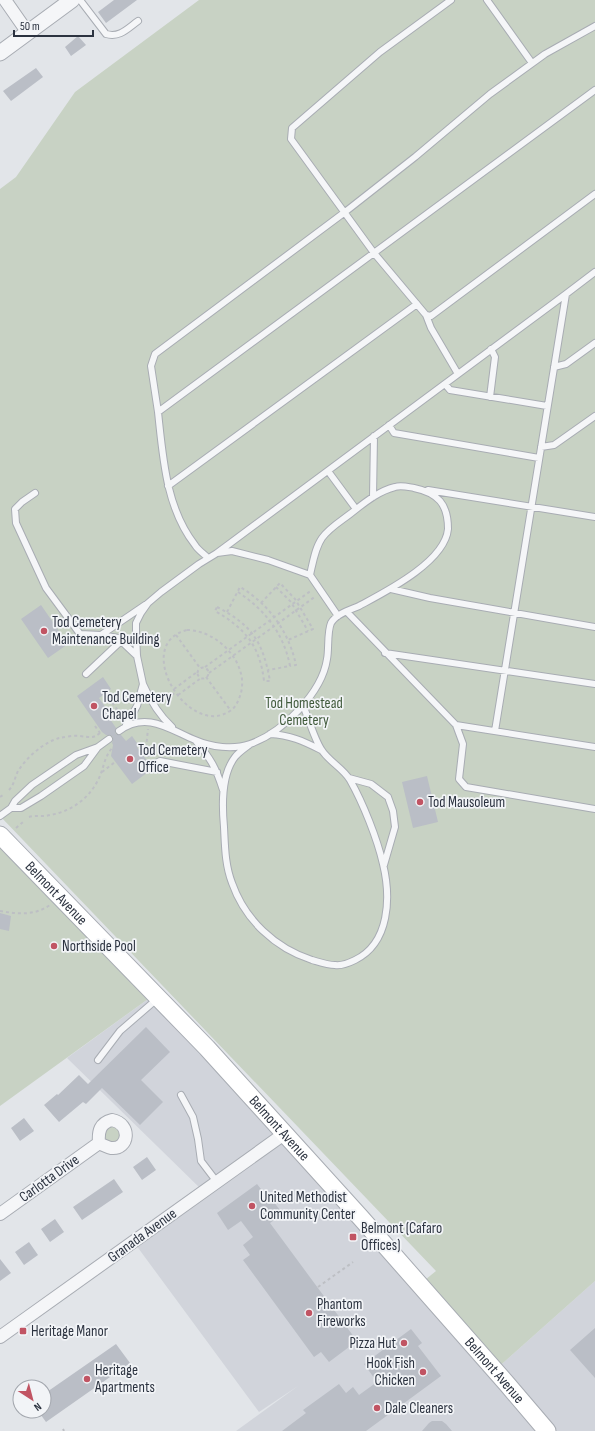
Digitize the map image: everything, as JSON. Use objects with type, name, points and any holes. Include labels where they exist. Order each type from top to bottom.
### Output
[{"type":"main road","name":"Belmont Avenue","points":[[0,835],[207,1048],[366,1224],[547,1431]]},
{"type":"street","points":[[5,0],[28,33]]},
{"type":"street","points":[[0,53],[72,0]]},
{"type":"street","name":"Granada Avenue","points":[[1,1335],[284,1134]]},
{"type":"street","name":"Carlotta Drive","points":[[0,1214],[99,1143]]},
{"type":"lane","points":[[80,0],[106,34],[113,36],[121,33],[138,21]]},
{"type":"lane","points":[[451,0],[380,52],[292,128],[291,139],[374,253],[426,315],[431,328],[458,374]]},
{"type":"lane","points":[[487,0],[532,63]]},
{"type":"lane","points":[[208,558],[195,546],[184,528],[174,506],[168,486],[151,366],[154,354],[345,212],[415,157],[490,94],[532,63],[595,26]]},
{"type":"lane","points":[[158,412],[595,90]]},
{"type":"lane","points":[[426,315],[431,316],[595,194]]},
{"type":"lane","points":[[101,635],[148,603],[199,564],[217,553],[595,272]]},
{"type":"lane","points":[[495,731],[566,294]]},
{"type":"lane","points":[[168,486],[417,304]]},
{"type":"lane","points":[[554,367],[566,364],[595,343]]},
{"type":"lane","points":[[490,349],[495,357],[490,397]]},
{"type":"lane","points":[[445,384],[450,390],[547,406]]},
{"type":"lane","points":[[541,447],[554,445],[595,416]]},
{"type":"lane","points":[[389,425],[394,433],[539,458]]},
{"type":"lane","points":[[373,497],[374,436]]},
{"type":"lane","points":[[328,471],[356,509]]},
{"type":"lane","points":[[310,575],[315,551],[323,537],[338,523],[373,497],[396,486],[595,516]]},
{"type":"lane","points":[[270,734],[284,734],[299,739],[321,750],[349,778],[379,846],[384,866],[388,899],[385,923],[377,942],[365,956],[349,964],[335,966],[302,957],[286,949],[260,929],[249,916],[232,884],[227,867],[223,820],[223,792],[228,770],[235,756],[250,744],[270,734],[285,724],[312,693],[321,679],[327,660],[331,624],[338,616],[391,589],[441,549],[447,536],[448,523],[445,510],[440,502],[431,493],[422,489]]},
{"type":"lane","points":[[35,493],[15,509],[16,523],[46,588],[80,634],[101,635],[118,638],[137,656]]},
{"type":"lane","points":[[217,553],[232,551],[268,560],[310,575],[338,616]]},
{"type":"lane","points":[[391,589],[430,598],[595,627]]},
{"type":"lane","points":[[148,603],[136,623],[137,656],[143,684],[155,707],[177,731]]},
{"type":"lane","points":[[347,612],[456,725],[463,744],[459,779],[466,787],[595,809]]},
{"type":"lane","points":[[86,674],[121,641]]},
{"type":"lane","points":[[385,653],[595,684]]},
{"type":"lane","points":[[118,731],[126,725],[137,706],[143,684]]},
{"type":"lane","points":[[303,705],[321,750]]},
{"type":"lane","points":[[126,725],[149,722],[163,725],[213,746],[232,747],[250,744]]},
{"type":"lane","points":[[456,725],[595,747]]},
{"type":"lane","points":[[0,816],[11,808],[15,801],[32,785],[76,755],[98,746],[109,739]]},
{"type":"lane","points":[[196,740],[209,756],[217,772],[223,792]]},
{"type":"lane","points":[[11,808],[20,808],[33,801],[84,766],[98,746]]},
{"type":"lane","points":[[150,763],[160,760],[217,772]]},
{"type":"lane","points":[[349,778],[371,784],[388,796],[393,811],[395,827],[384,866]]},
{"type":"lane","points":[[26,791],[33,801]]},
{"type":"lane","points":[[98,1060],[120,1031],[158,998]]},
{"type":"lane","points":[[181,1095],[193,1117],[201,1161],[217,1182]]},
{"type":"path","points":[[261,603],[280,583],[296,601],[313,629],[288,640]]},
{"type":"path","points":[[174,689],[197,672],[200,668],[205,667],[318,586]]},
{"type":"path","points":[[226,612],[240,587],[258,600],[274,617],[290,644],[296,665],[268,670]]},
{"type":"path","points":[[276,587],[292,604],[308,631]]},
{"type":"path","points":[[238,592],[254,604],[270,620],[284,646],[290,666]]},
{"type":"path","points":[[178,695],[201,678],[206,677],[322,592]]},
{"type":"path","points":[[254,604],[258,600]]},
{"type":"path","points":[[217,606],[226,612],[235,617],[252,633],[262,648],[270,681],[264,681],[261,663],[248,636],[232,621],[215,611],[217,606]]},
{"type":"path","points":[[232,621],[235,617]]},
{"type":"path","points":[[197,630],[218,640],[228,650],[233,656],[242,681],[238,702],[231,711],[223,715],[215,716],[204,714],[195,710],[185,703],[178,695],[166,675],[164,654],[168,644],[180,632],[197,630]]},
{"type":"path","points":[[176,635],[200,668]]},
{"type":"path","points":[[284,646],[290,644]]},
{"type":"path","points":[[261,663],[266,661]]},
{"type":"path","points":[[205,667],[209,674]]},
{"type":"path","points":[[197,672],[201,678]]},
{"type":"path","points":[[206,677],[231,711]]},
{"type":"path","points":[[155,707],[176,692]]},
{"type":"path","points":[[105,693],[123,718]]},
{"type":"path","points":[[149,722],[146,748],[142,750],[151,760],[150,763]]},
{"type":"path","points":[[95,726],[100,733]]},
{"type":"path","points":[[9,790],[18,772],[40,748],[58,739],[75,736],[89,738],[104,732]]},
{"type":"path","points":[[29,818],[50,815],[71,808],[90,792],[102,772],[105,757],[114,746]]},
{"type":"path","points":[[102,772],[115,762]]},
{"type":"path","points":[[0,797],[3,794]]},
{"type":"path","points":[[16,828],[23,822]]},
{"type":"path","points":[[0,911],[18,914],[32,914],[44,910],[61,897]]},
{"type":"path","points":[[318,1288],[353,1262]]},
{"type":"shaded area","points":[[155,994],[495,1370],[595,1281],[595,1431],[236,1431],[298,1386],[259,1412],[133,1241],[203,1191],[67,1058]]},
{"type":"green space","name":"Tod Homestead Cemetery","points":[[199,0],[595,0],[595,1281],[495,1370],[420,1284],[436,1271],[0,816],[0,189],[16,177],[75,92]]},
{"type":"green space","name":"Northside Pool","points":[[0,835],[155,994],[0,1106]]},
{"type":"green space","points":[[107,1121],[126,1129],[116,1147],[98,1136]]},
{"type":"building","points":[[114,0],[137,0],[106,23],[98,12]]},
{"type":"building","points":[[78,36],[86,45],[71,56],[65,47]]},
{"type":"building","points":[[36,68],[43,77],[11,101],[3,91]]},
{"type":"building","name":"Tod Cemetery Maintenance Building","points":[[41,605],[68,644],[48,658],[21,619]]},
{"type":"building","points":[[103,677],[111,689],[99,698],[110,714],[108,716],[116,728],[115,733],[117,735],[121,735],[126,741],[132,736],[139,746],[137,747],[148,762],[148,767],[152,769],[132,784],[111,756],[113,737],[102,732],[77,696]]},
{"type":"building","name":"Tod Mausoleum","points":[[427,776],[438,822],[413,828],[402,782]]},
{"type":"building","points":[[0,913],[11,916],[9,931],[0,929]]},
{"type":"building","points":[[146,1027],[170,1052],[141,1080],[163,1102],[140,1125],[102,1088],[86,1104],[83,1102],[59,1122],[44,1105],[57,1094],[58,1095],[79,1075],[88,1084]]},
{"type":"building","points":[[24,1118],[34,1131],[20,1141],[11,1128]]},
{"type":"building","points":[[147,1157],[156,1170],[142,1180],[133,1167]]},
{"type":"building","points":[[114,1179],[123,1192],[82,1220],[73,1207]]},
{"type":"building","name":"Phantom Fireworks","points":[[257,1184],[268,1198],[270,1197],[283,1214],[270,1223],[357,1341],[329,1362],[321,1352],[314,1357],[243,1260],[250,1255],[243,1245],[253,1237],[241,1221],[228,1230],[217,1213]]},
{"type":"building","points":[[55,1219],[64,1232],[50,1242],[41,1229]]},
{"type":"building","points":[[29,1242],[38,1255],[24,1265],[15,1252]]},
{"type":"building","points":[[0,1259],[11,1273],[0,1281]]},
{"type":"building","points":[[595,1328],[595,1378],[570,1350]]},
{"type":"building","points":[[411,1329],[422,1343],[418,1346],[441,1376],[366,1431],[282,1431],[306,1413],[303,1410],[339,1384],[346,1393],[353,1387],[359,1395],[377,1382],[364,1364]]},
{"type":"building","name":"Heritage Apartments","points":[[116,1344],[130,1363],[52,1418],[52,1388]]},
{"type":"building","points":[[432,1421],[442,1421],[452,1431],[422,1431]]},
{"type":"place","name":"Tod Cemetery Maintenance Building","points":[[44,631]]},
{"type":"place","name":"Tod Cemetery Chapel","points":[[94,706]]},
{"type":"place","name":"Tod Cemetery Office","points":[[130,759]]},
{"type":"place","name":"Tod Mausoleum","points":[[420,802]]},
{"type":"place","name":"Northside Pool","points":[[54,946]]},
{"type":"place","name":"United Methodist Community Center","points":[[252,1206]]},
{"type":"place","name":"Belmont (Cafaro Offices)","points":[[353,1237]]},
{"type":"place","name":"Phantom Fireworks","points":[[309,1313]]},
{"type":"place","name":"Heritage Manor","points":[[23,1331]]},
{"type":"place","name":"Pizza Hut","points":[[404,1343]]},
{"type":"place","name":"Hook Fish Chicken","points":[[423,1372]]},
{"type":"place","name":"Heritage Apartments","points":[[87,1379]]},
{"type":"place","name":"Dale Cleaners","points":[[377,1408]]}]
